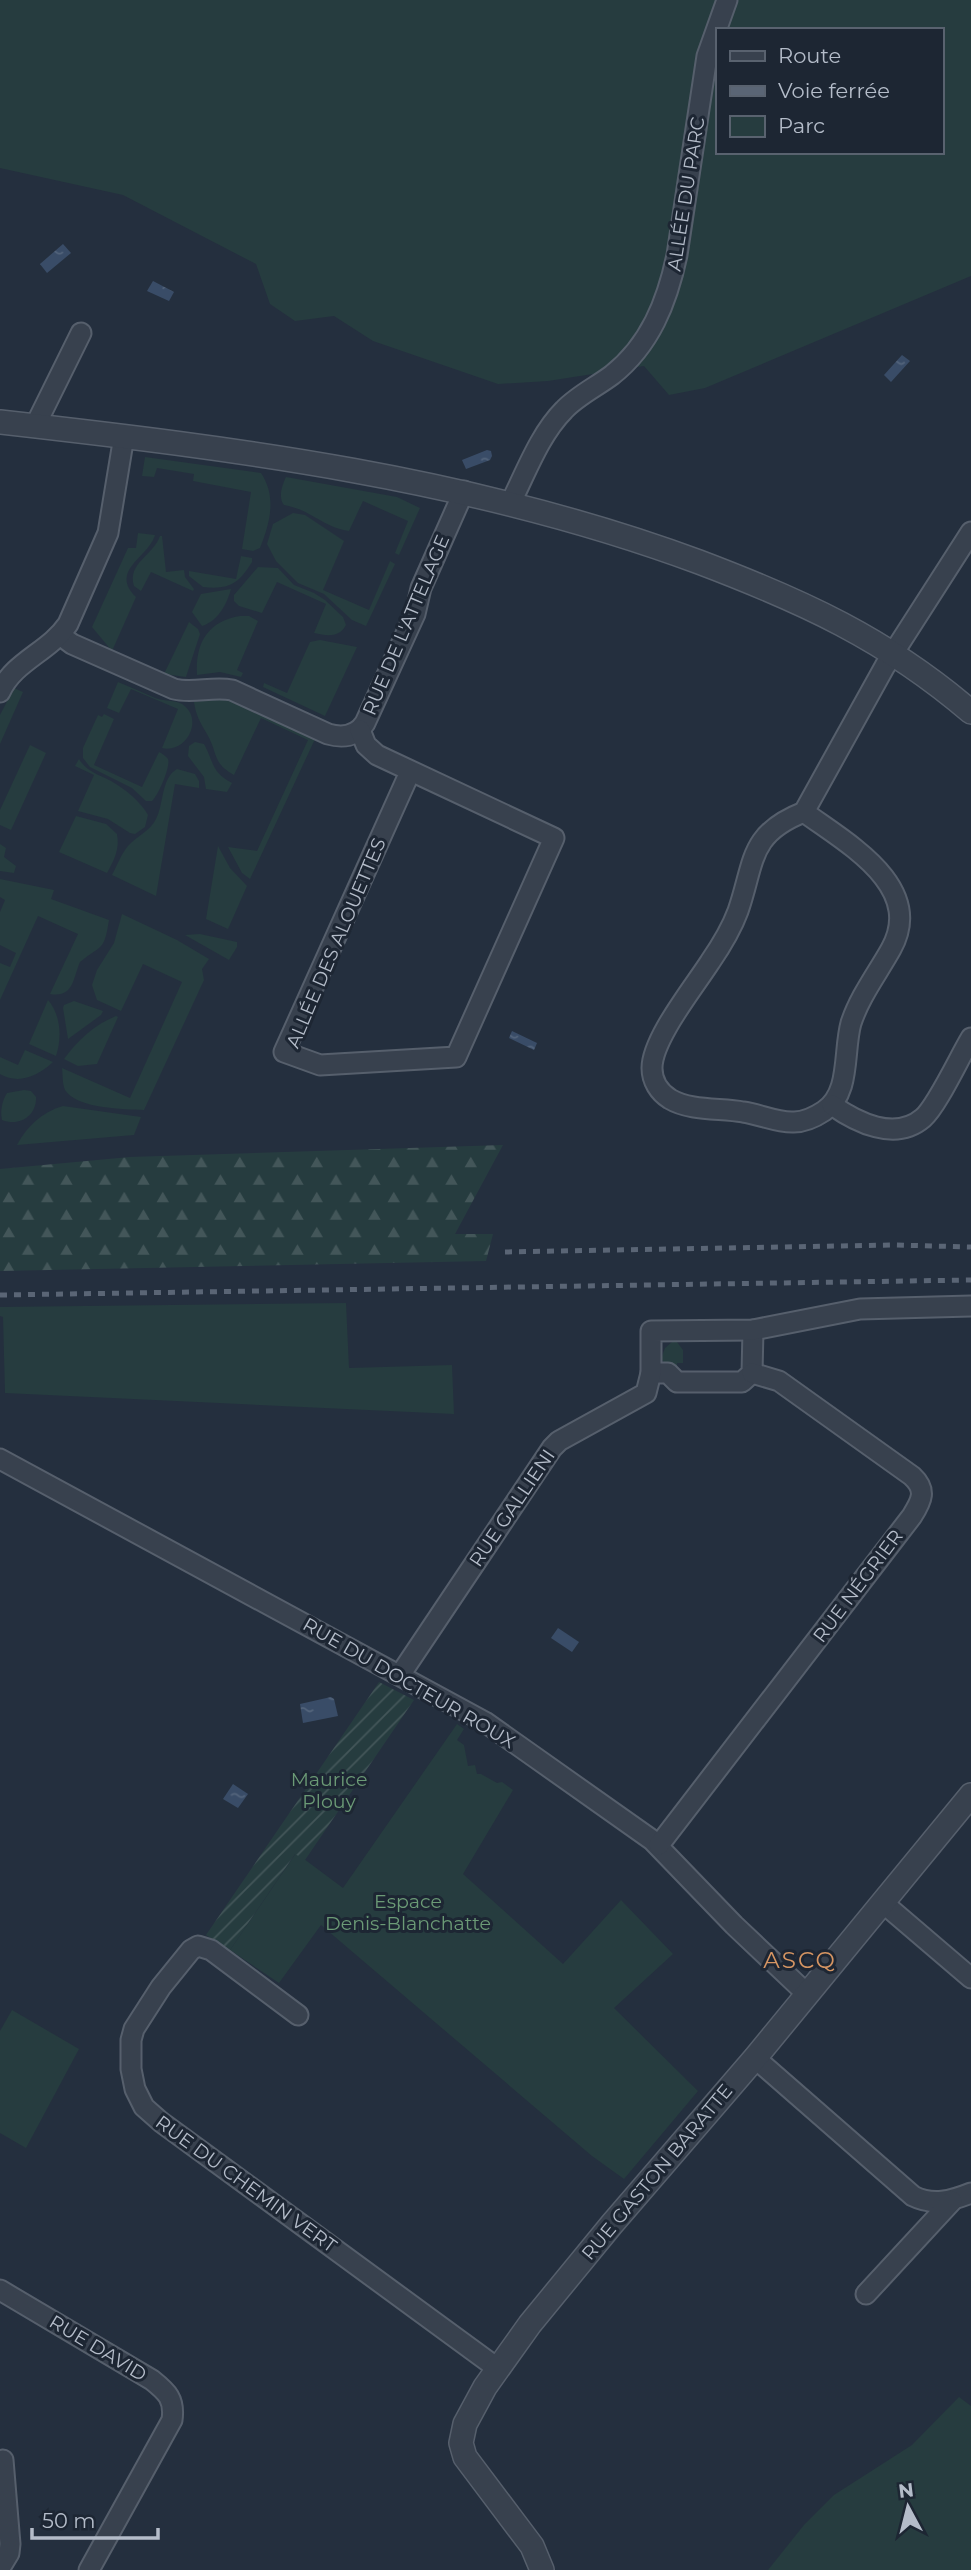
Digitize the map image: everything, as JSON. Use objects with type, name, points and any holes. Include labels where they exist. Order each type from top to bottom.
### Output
[{"type":"street","name":"ALLÉE DU PARC","points":[[717,28],[727,0]]},
{"type":"street","name":"ALLÉE DU PARC","points":[[510,502],[554,422],[565,408],[624,365],[642,344],[660,314],[671,284],[677,256],[707,56],[716,31]]},
{"type":"street","points":[[35,426],[81,333]]},
{"type":"street","points":[[0,422],[252,453],[464,491],[624,536],[800,602],[894,653],[971,712]]},
{"type":"street","points":[[0,692],[7,679],[7,666],[60,635],[68,624],[107,537],[124,436]]},
{"type":"street","name":"RUE DE L'ATTELAGE","points":[[60,635],[72,644],[174,689],[228,689],[332,735],[351,735],[360,730],[415,614],[421,588],[464,491]]},
{"type":"street","points":[[804,812],[864,856],[878,870],[894,892],[899,915],[896,938],[864,992],[852,1021],[838,1096],[832,1105],[817,1115],[797,1122],[741,1111],[681,1104],[663,1094],[657,1086],[652,1068],[653,1057],[662,1037],[720,948],[733,923],[751,862],[762,841],[782,823],[804,812],[885,666],[971,532]]},
{"type":"street","name":"ALLÉE DES ALOUETTES","points":[[360,730],[366,745],[374,753],[554,838],[456,1057],[313,1065],[284,1052],[410,772]]},
{"type":"street","points":[[832,1105],[869,1126],[893,1128],[916,1122],[928,1112],[971,1038]]},
{"type":"street","points":[[753,1330],[752,1373],[743,1382],[677,1382],[668,1373],[650,1373],[651,1331],[753,1330],[860,1309],[971,1306]]},
{"type":"street","name":"RUE GALLIENI","points":[[400,1675],[552,1448],[559,1441],[641,1397],[649,1388],[650,1373]]},
{"type":"street","name":"RUE NÉGRIER","points":[[659,1845],[912,1516],[922,1498],[923,1490],[912,1476],[779,1381],[752,1373]]},
{"type":"street","name":"RUE DU DOCTEUR ROUX","points":[[0,1459],[485,1722],[659,1845],[734,1925],[807,1994]]},
{"type":"street","name":"RUE GASTON BARATTE","points":[[542,2570],[532,2546],[468,2463],[462,2447],[464,2424],[497,2368],[599,2239],[755,2058],[971,1795]]},
{"type":"street","points":[[882,1902],[971,1978]]},
{"type":"street","name":"RUE DU CHEMIN VERT","points":[[298,2015],[211,1950],[198,1947],[191,1950],[161,1987],[134,2029],[130,2049],[131,2070],[138,2098],[144,2108],[161,2122],[497,2368]]},
{"type":"street","points":[[755,2058],[913,2196],[925,2202],[952,2201],[971,2193]]},
{"type":"street","points":[[866,2294],[952,2201]]},
{"type":"street","name":"RUE DAVID","points":[[0,2290],[152,2379],[169,2397],[174,2407],[172,2420],[89,2570]]},
{"type":"street","points":[[0,2568],[9,2553],[10,2544],[3,2460]]},
{"type":"green space","points":[[0,0],[971,0],[971,276],[705,388],[669,395],[644,366],[548,381],[498,384],[373,341],[334,316],[295,321],[270,304],[256,264],[123,195],[0,168]]},
{"type":"green space","points":[[145,457],[261,473],[269,491],[270,510],[260,548],[253,551],[242,549],[251,492],[193,481],[194,474],[157,468],[154,477],[142,476]]},
{"type":"green space","points":[[286,477],[397,497],[420,508],[399,555],[395,553],[408,521],[363,501],[349,531],[340,529],[294,507],[284,505],[281,495]]},
{"type":"green space","points":[[293,513],[305,515],[344,541],[323,590],[369,610],[390,561],[395,564],[366,626],[352,620],[324,594],[298,583],[276,561],[267,544],[273,524]]},
{"type":"green space","points":[[138,533],[155,535],[129,571],[129,587],[136,597],[112,651],[92,627],[128,548],[136,548]]},
{"type":"green space","points":[[160,536],[166,572],[184,570],[193,591],[151,572],[141,591],[134,586],[134,571],[137,565]]},
{"type":"green space","points":[[241,556],[252,558],[252,562],[233,584],[203,587],[189,576],[189,571],[236,579]]},
{"type":"green space","points":[[258,567],[278,568],[294,585],[325,600],[343,617],[346,625],[340,632],[332,635],[314,633],[326,604],[277,582],[262,613],[239,606],[234,601],[234,595]]},
{"type":"green space","points":[[231,589],[221,611],[208,624],[202,626],[192,612],[201,594]]},
{"type":"green space","points":[[240,616],[249,616],[258,621],[237,670],[243,673],[241,677],[220,672],[197,675],[198,653],[206,635],[220,623]]},
{"type":"green space","points":[[189,622],[200,634],[186,677],[164,674]]},
{"type":"green space","points":[[320,640],[357,647],[325,716],[263,687],[264,683],[287,693],[310,642]]},
{"type":"green space","points":[[118,682],[155,698],[182,704],[189,710],[192,726],[185,741],[178,746],[162,748],[178,709],[131,689],[119,713],[107,708]]},
{"type":"green space","points":[[14,688],[23,692],[0,744],[0,715]]},
{"type":"green space","points":[[227,700],[315,739],[250,879],[242,873],[228,847],[257,851],[308,740],[261,718],[234,775],[219,762],[196,711],[194,702]]},
{"type":"green space","points":[[104,714],[114,719],[94,765],[142,787],[159,752],[168,759],[168,768],[152,801],[146,801],[132,788],[90,767],[83,758],[83,748],[98,715],[102,717]]},
{"type":"green space","points":[[195,742],[204,744],[217,771],[232,783],[227,792],[206,789],[204,777],[188,756],[189,746]]},
{"type":"green space","points":[[30,745],[46,753],[11,830],[0,825],[0,810]]},
{"type":"green space","points":[[79,759],[89,770],[116,784],[136,800],[148,815],[145,827],[135,834],[130,833],[108,819],[78,811],[94,775],[75,766]]},
{"type":"green space","points":[[177,769],[195,774],[199,788],[175,784],[156,896],[112,875],[128,846],[153,823],[159,813],[168,778]]},
{"type":"green space","points":[[76,816],[106,824],[117,834],[117,850],[107,873],[59,852]]},
{"type":"green space","points":[[0,844],[6,848],[4,857],[16,866],[14,873],[0,871]]},
{"type":"green space","points":[[218,846],[230,868],[247,886],[228,929],[206,919]]},
{"type":"green space","points":[[0,879],[54,890],[51,899],[109,920],[103,943],[80,962],[71,986],[64,993],[50,994],[78,934],[38,916],[0,1000],[0,963],[10,967],[16,953],[0,945],[0,912],[5,900],[0,897]]},
{"type":"green space","points":[[122,914],[177,940],[209,959],[202,969],[204,980],[144,1110],[102,1107],[80,1101],[65,1090],[63,1082],[62,1068],[130,1098],[182,982],[143,964],[121,1011],[97,1000],[92,985],[97,970],[114,943]]},
{"type":"green space","points":[[200,934],[237,942],[237,947],[229,960],[185,935]]},
{"type":"green space","points":[[48,1000],[56,1013],[59,1027],[56,1056],[29,1044]]},
{"type":"green space","points":[[74,1001],[103,1011],[68,1039],[63,1008]]},
{"type":"green space","points":[[118,1017],[97,1064],[78,1066],[64,1059],[87,1034]]},
{"type":"green space","points":[[25,1050],[53,1062],[41,1071],[21,1079],[0,1074],[0,1057],[18,1065]]},
{"type":"green space","points":[[31,1091],[36,1097],[34,1109],[21,1121],[2,1120],[2,1106],[7,1093]]},
{"type":"green space","points":[[63,1106],[141,1117],[134,1135],[17,1145],[36,1121]]},
{"type":"green space","points":[[503,1145],[455,1234],[493,1234],[486,1261],[0,1271],[0,1169],[130,1157]]},
{"type":"green space","points":[[346,1303],[349,1368],[452,1365],[454,1414],[5,1393],[3,1317],[0,1316],[0,1307]]},
{"type":"green space","points":[[672,1342],[677,1342],[683,1350],[683,1363],[677,1363],[677,1376],[661,1359],[665,1348]]},
{"type":"green space","name":"Maurice Plouy","points":[[379,1682],[414,1700],[305,1860],[295,1854],[230,1950],[206,1935]]},
{"type":"green space","name":"Espace Denis-Blanchatte","points":[[457,1724],[464,1729],[457,1740],[464,1745],[468,1766],[475,1765],[477,1774],[497,1783],[502,1782],[513,1790],[463,1874],[563,1964],[621,1900],[673,1954],[614,2008],[698,2091],[624,2179],[592,2156],[321,1925],[279,1983],[230,1950],[296,1853],[343,1888]]},
{"type":"green space","points":[[12,2010],[79,2049],[26,2148],[0,2133],[0,2031]]},
{"type":"green space","points":[[959,2397],[971,2406],[971,2570],[768,2570],[804,2525],[834,2495],[912,2445]]},
{"type":"water","points":[[63,244],[71,253],[47,273],[40,264]]},
{"type":"water","points":[[153,281],[174,292],[169,301],[147,291]]},
{"type":"water","points":[[902,355],[910,361],[891,382],[884,375]]},
{"type":"water","points":[[487,450],[491,451],[490,460],[466,469],[462,460]]},
{"type":"water","points":[[512,1031],[537,1043],[534,1050],[509,1038]]},
{"type":"water","points":[[558,1628],[579,1642],[572,1652],[551,1638]]},
{"type":"water","points":[[331,1697],[334,1699],[338,1716],[303,1723],[300,1704]]},
{"type":"water","points":[[233,1784],[248,1794],[238,1808],[223,1799]]},
{"type":"railway","points":[[505,1252],[894,1245],[971,1247]]},
{"type":"railway","points":[[0,1295],[971,1280]]},
{"type":"district","name":"ASCQ","points":[[800,1960]]}]
